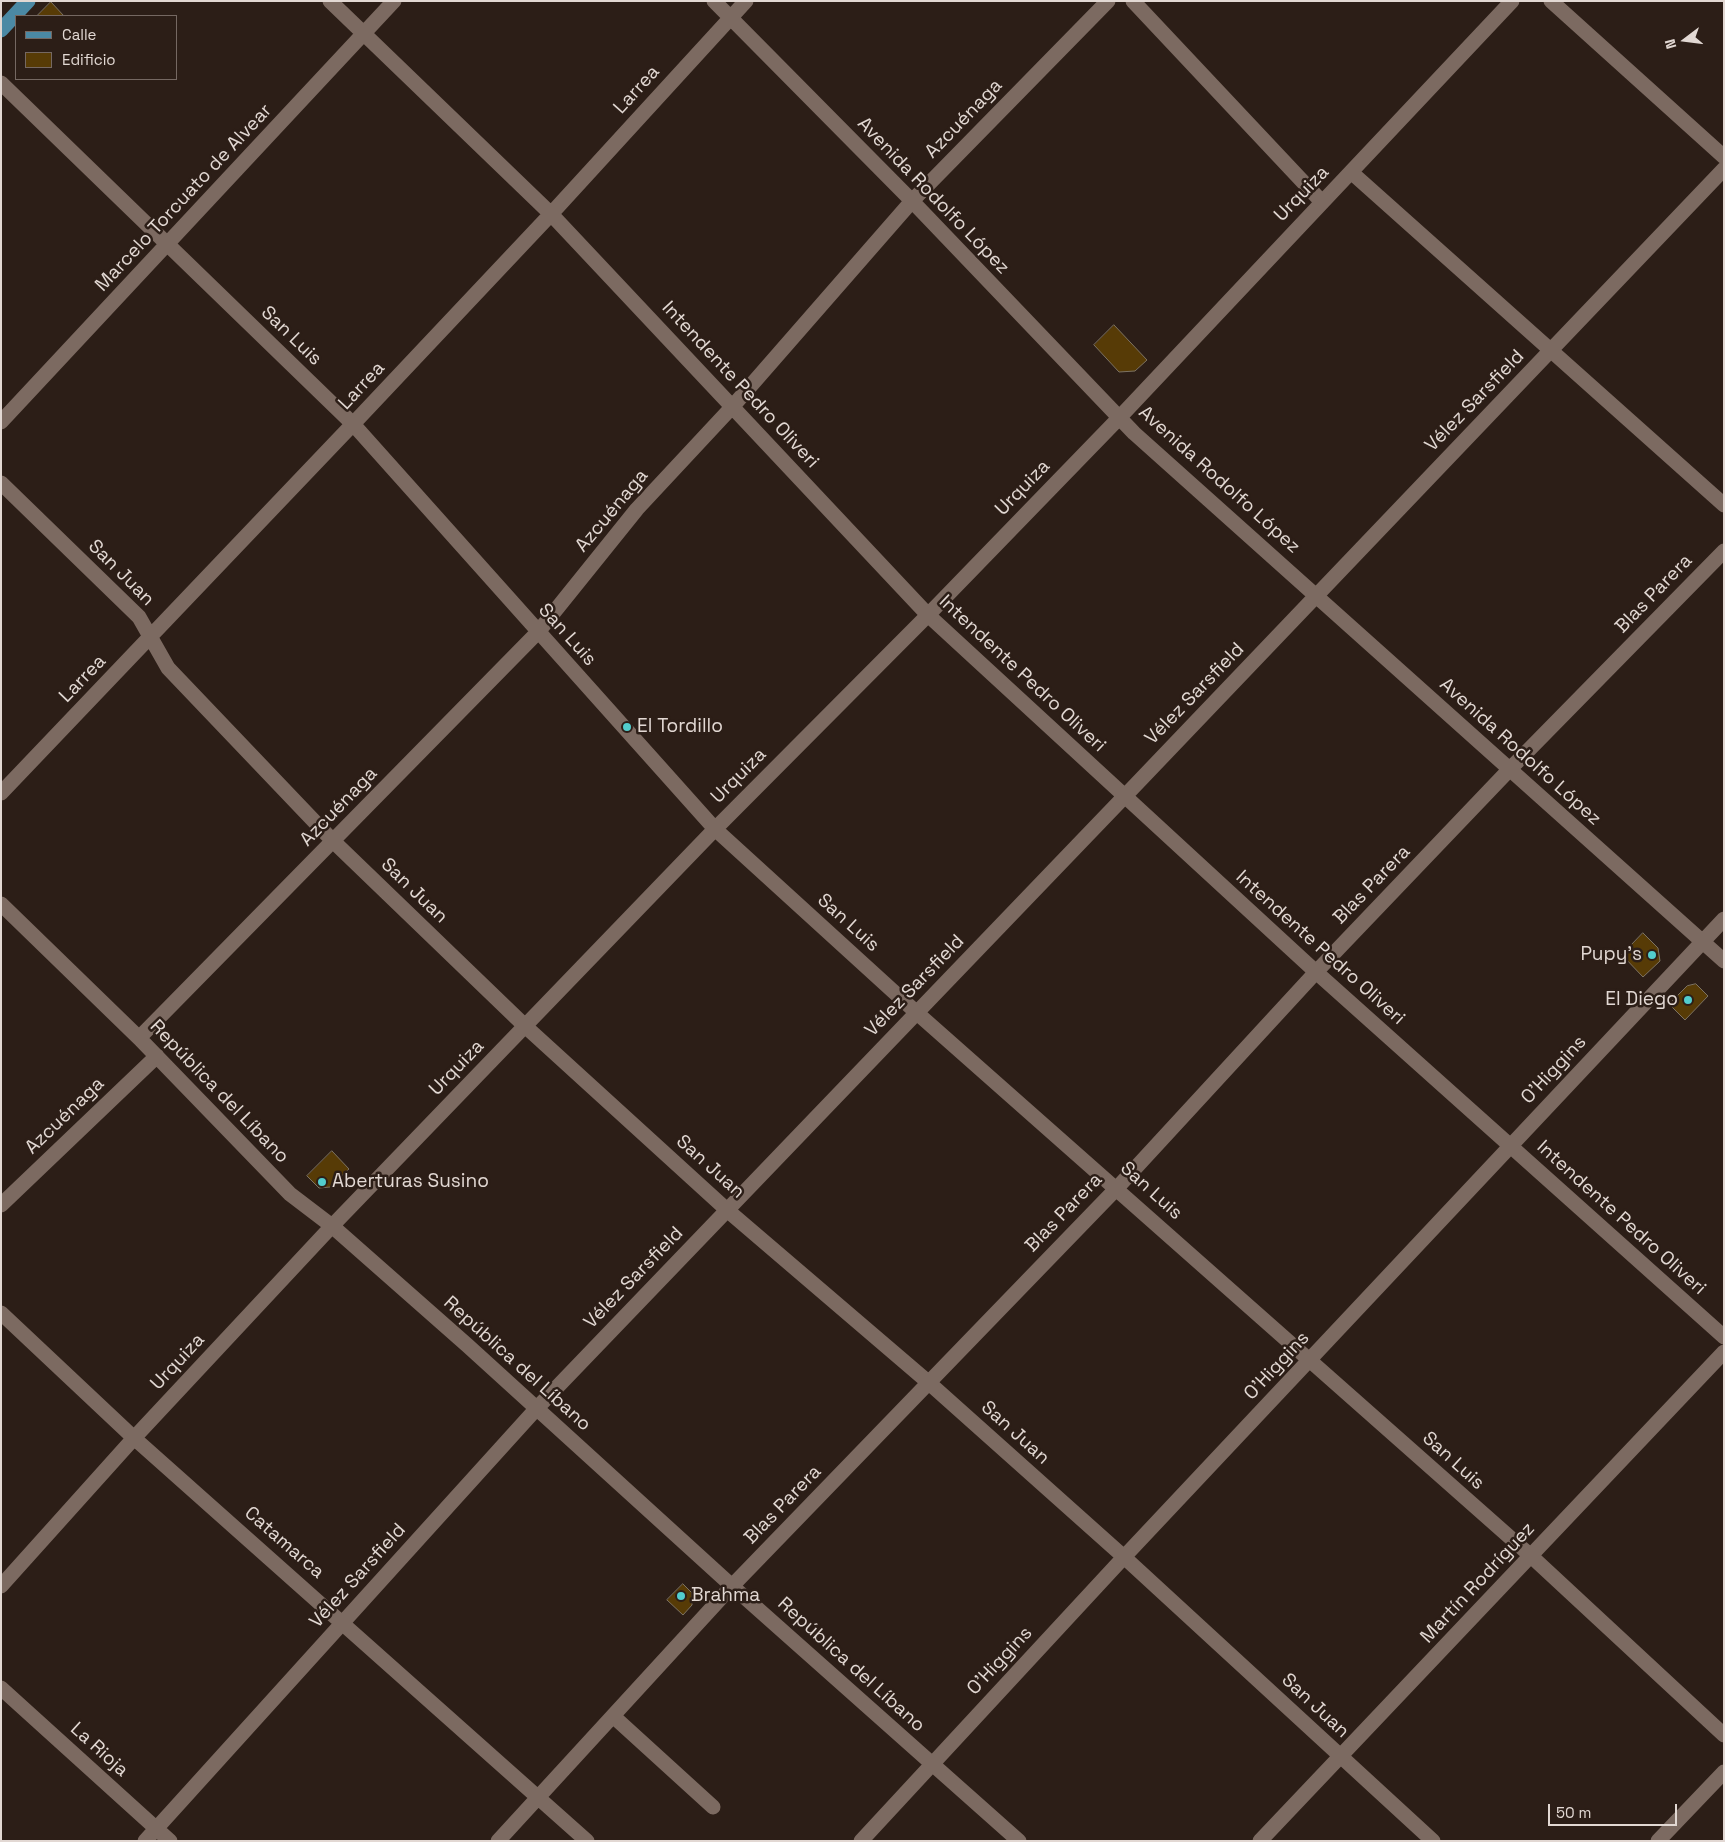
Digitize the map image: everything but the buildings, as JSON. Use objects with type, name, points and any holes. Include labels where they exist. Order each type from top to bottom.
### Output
[{"type":"main road","points":[[1,30],[28,1]]},
{"type":"street","name":"Intendente Pedro Oliveri","points":[[330,1],[551,214],[928,615],[1124,798],[1724,1337]]},
{"type":"street","name":"Marcelo Torcuato de Alvear","points":[[1,422],[169,245],[394,1]]},
{"type":"street","name":"Avenida Rodolfo López","points":[[714,1],[912,201],[1119,418],[1724,961]]},
{"type":"street","name":"Larrea","points":[[1,793],[551,214],[746,1]]},
{"type":"street","name":"Azcuénaga","points":[[139,1038],[538,632],[638,509],[733,406],[912,201],[1108,1]]},
{"type":"street","points":[[1133,1],[1321,202]]},
{"type":"street","name":"Urquiza","points":[[1,1586],[134,1438],[332,1226],[716,829],[928,615],[1119,418],[1512,1]]},
{"type":"street","points":[[1551,1],[1724,157]]},
{"type":"street","name":"San Luis","points":[[1,84],[353,424],[716,829],[917,1013],[1531,1556],[1724,1735]]},
{"type":"street","name":"Vélez Sarsfield","points":[[145,1841],[537,1408],[1124,798],[1724,169]]},
{"type":"street","points":[[1351,172],[1724,505]]},
{"type":"street","name":"San Juan","points":[[1,483],[132,610],[151,637],[168,668],[333,841],[525,1026],[727,1210],[928,1382],[1124,1557],[1433,1841]]},
{"type":"street","name":"Blas Parera","points":[[498,1841],[732,1586],[1117,1188],[1316,972],[1509,770],[1724,551]]},
{"type":"street","name":"República del Líbano","points":[[1,904],[157,1056],[290,1194],[332,1226],[537,1408],[732,1586],[1018,1841]]},
{"type":"street","name":"O'Higgins","points":[[861,1841],[1124,1557],[1724,919]]},
{"type":"street","name":"Azcuénaga","points":[[1,1205],[157,1056]]},
{"type":"street","name":"Catamarca","points":[[1,1313],[134,1438],[587,1841]]},
{"type":"street","name":"Martín Rodríguez","points":[[1260,1841],[1724,1352]]},
{"type":"street","name":"La Rioja","points":[[1,1688],[170,1841]]},
{"type":"street","points":[[613,1716],[714,1807]]},
{"type":"street","points":[[1658,1841],[1724,1772]]},
{"type":"place","name":"El Tordillo","points":[[627,727]]},
{"type":"place","name":"Pupy's","points":[[1652,955]]},
{"type":"place","name":"El Diego","points":[[1688,1000]]},
{"type":"place","name":"Aberturas Susino","points":[[322,1182]]},
{"type":"place","name":"Brahma","points":[[681,1596]]}]
